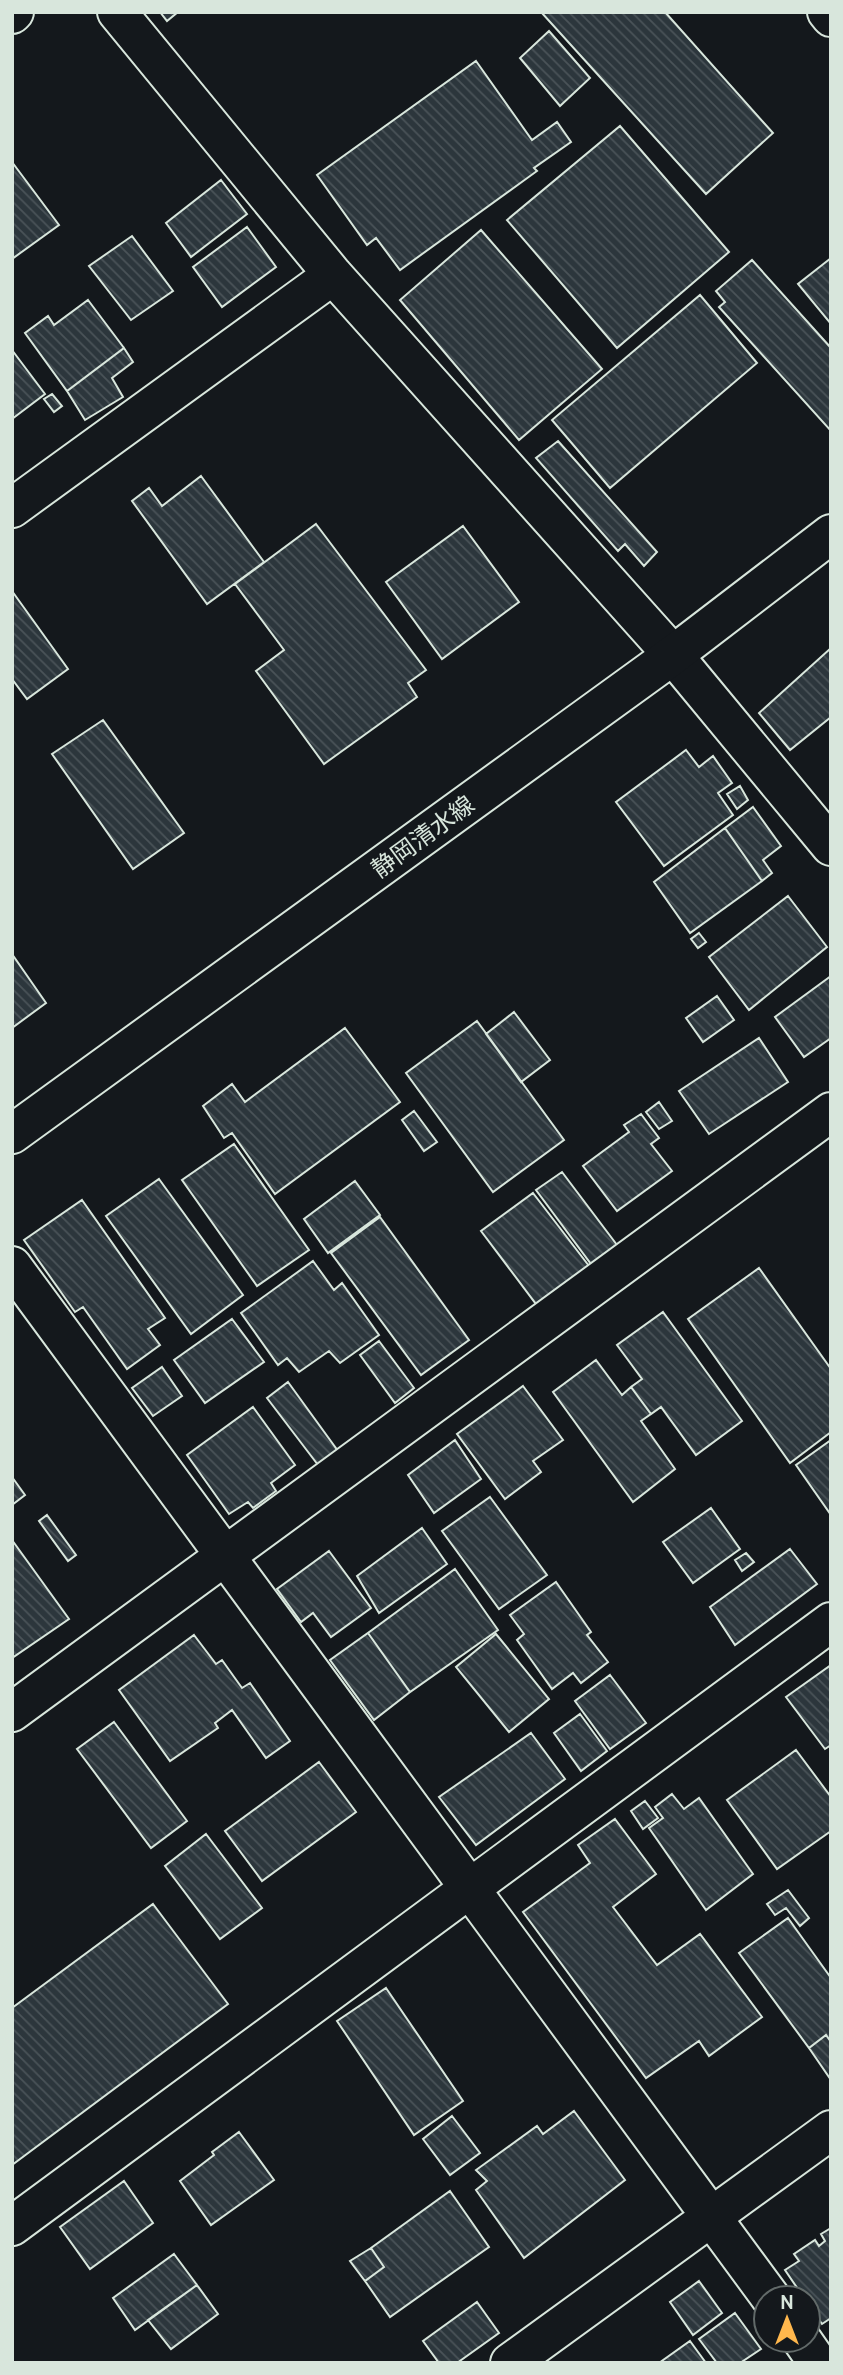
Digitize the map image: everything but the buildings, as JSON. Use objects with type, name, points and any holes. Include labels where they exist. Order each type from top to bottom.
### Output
[{"type":"street","points":[[117,12],[333,275],[673,655],[831,846]]},
{"type":"street","points":[[827,12],[831,17]]},
{"type":"street","points":[[12,508],[333,275]]},
{"type":"street","name":"静岡清水線","points":[[12,1134],[673,655],[831,534]]},
{"type":"street","points":[[12,1712],[831,1112]]},
{"type":"street","points":[[12,1266],[761,2284]]},
{"type":"street","points":[[12,2226],[831,1622]]},
{"type":"street","points":[[510,2363],[831,2130]]}]
